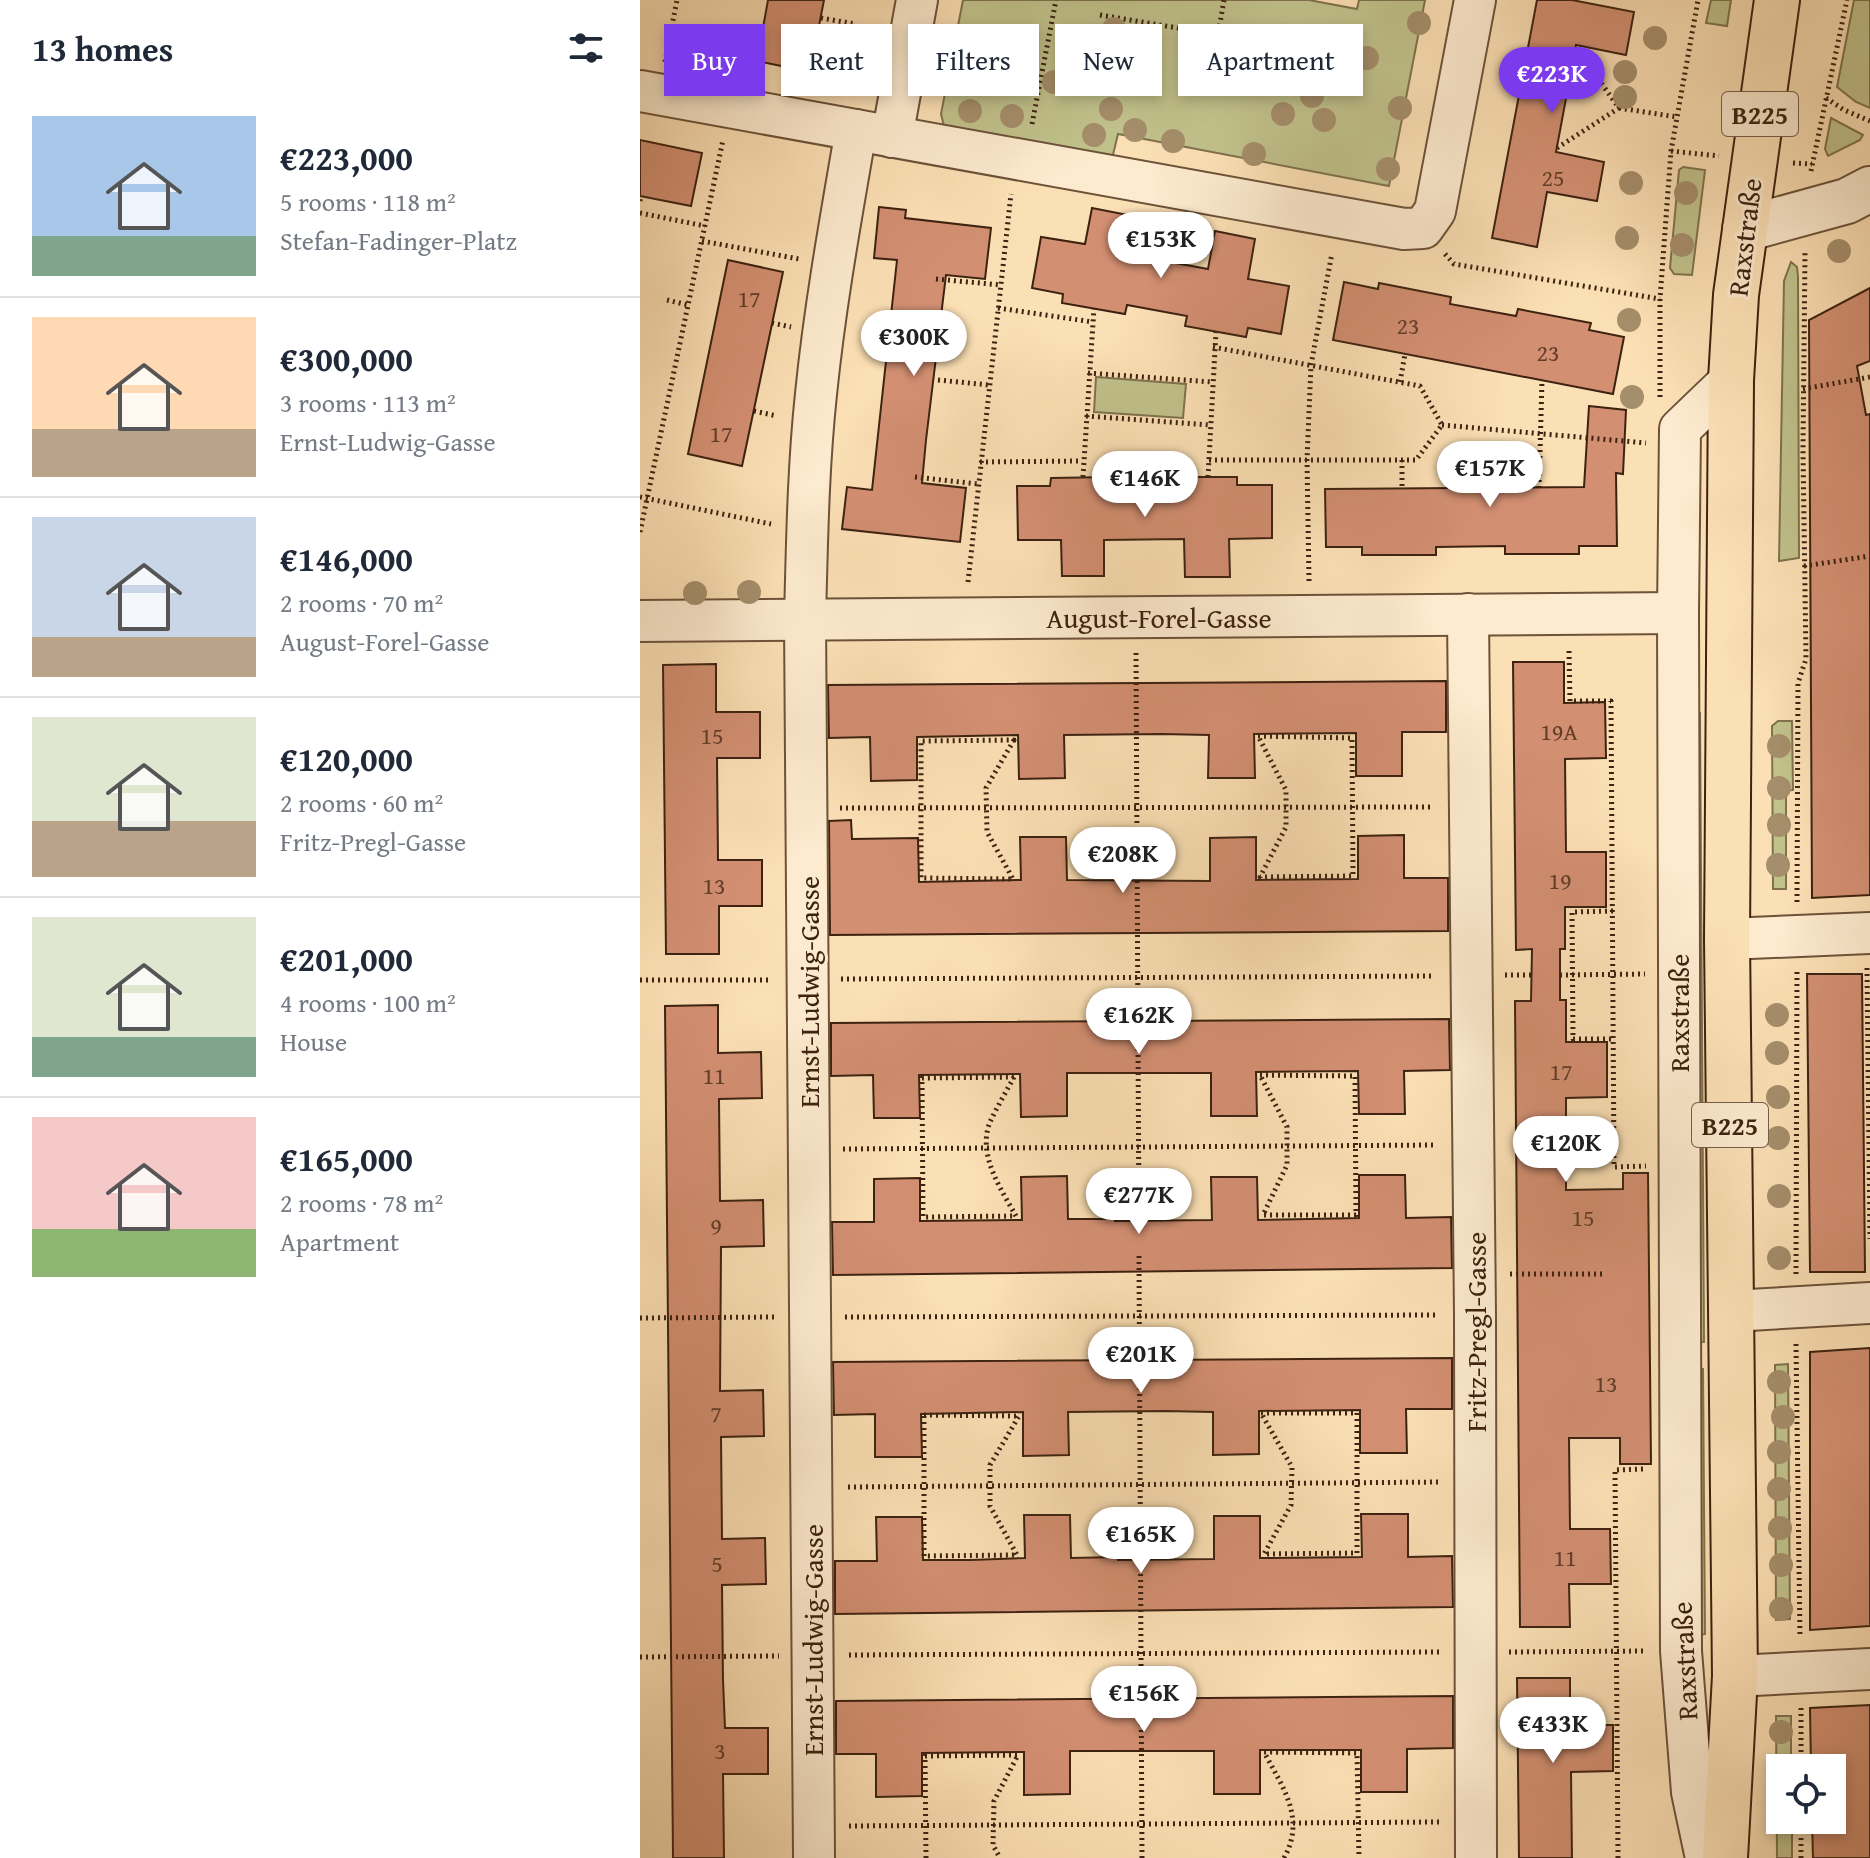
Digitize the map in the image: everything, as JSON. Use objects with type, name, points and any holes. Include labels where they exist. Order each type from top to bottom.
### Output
[{"type":"main road","name":"Raxstraße","points":[[1725,1858],[1735,1676],[1727,939],[1731,380],[1736,295],[1777,0]]},
{"type":"street","name":"Ernst-Ludwig-Gasse","points":[[814,1842],[805,619],[807,531],[816,395],[833,265],[917,0]]},
{"type":"street","points":[[649,93],[1404,229],[1423,228],[1435,211],[1475,0]]},
{"type":"street","points":[[1745,229],[1847,201],[1870,189]]},
{"type":"street","name":"Raxstraße","points":[[1706,1858],[1692,1792],[1681,1651],[1680,429],[1731,380]]},
{"type":"street","name":"August-Forel-Gasse","points":[[640,621],[1678,613]]},
{"type":"street","name":"Fritz-Pregl-Gasse","points":[[1468,614],[1475,1274],[1476,1840]]},
{"type":"street","points":[[1727,939],[1797,937],[1869,948]]},
{"type":"street","points":[[1732,1311],[1870,1303]]},
{"type":"street","points":[[1735,1676],[1870,1669]]},
{"type":"path","points":[[649,93],[677,0]]},
{"type":"path","points":[[963,618],[1001,285],[1020,160],[1056,0]]},
{"type":"path","points":[[1218,24],[1224,0]]},
{"type":"path","points":[[1423,228],[1454,264],[1660,299],[1671,151],[1698,0]]},
{"type":"path","points":[[1812,164],[1847,0]]},
{"type":"path","points":[[1100,15],[1178,26]]},
{"type":"path","points":[[821,18],[855,24]]},
{"type":"path","points":[[1576,48],[1619,108]]},
{"type":"path","points":[[1826,98],[1870,121]]},
{"type":"path","points":[[640,532],[644,498],[730,107]]},
{"type":"path","points":[[1557,148],[1619,108],[1677,117]]},
{"type":"path","points":[[640,213],[705,226]]},
{"type":"path","points":[[1801,1754],[1796,1307],[1797,937],[1798,683],[1806,659],[1803,389],[1806,213]]},
{"type":"path","points":[[1310,616],[1307,460],[1311,365],[1338,217]]},
{"type":"path","points":[[702,241],[833,265]]},
{"type":"path","points":[[936,279],[1001,285]]},
{"type":"path","points":[[667,300],[688,305]]},
{"type":"path","points":[[998,308],[1093,322]]},
{"type":"path","points":[[1083,477],[1094,308]]},
{"type":"path","points":[[1208,477],[1216,332]]},
{"type":"path","points":[[1213,347],[1420,386],[1442,425]]},
{"type":"path","points":[[1400,382],[1405,354]]},
{"type":"path","points":[[1088,373],[1212,382]]},
{"type":"path","points":[[1803,389],[1870,377]]},
{"type":"path","points":[[938,380],[989,385]]},
{"type":"path","points":[[1539,488],[1542,380]]},
{"type":"path","points":[[754,411],[790,419]]},
{"type":"path","points":[[1086,416],[1210,425]]},
{"type":"path","points":[[1442,425],[1659,444]]},
{"type":"path","points":[[1209,460],[1416,460],[1442,425]]},
{"type":"path","points":[[1402,460],[1402,488]]},
{"type":"path","points":[[980,462],[1082,461]]},
{"type":"path","points":[[915,477],[978,484]]},
{"type":"path","points":[[644,498],[784,526]]},
{"type":"path","points":[[1804,566],[1870,556]]},
{"type":"path","points":[[1568,614],[1570,701],[1611,701],[1614,1167],[1654,1166]]},
{"type":"path","points":[[1136,617],[1139,1228]]},
{"type":"path","points":[[1258,736],[1352,738],[1353,807],[1353,876],[1260,877],[1286,827],[1286,790],[1258,736]]},
{"type":"path","points":[[1014,740],[986,788],[987,808],[987,832],[1013,879],[921,878],[921,741],[1014,740]]},
{"type":"path","points":[[807,808],[1471,806]]},
{"type":"path","points":[[1613,911],[1572,912],[1573,1039],[1613,1039]]},
{"type":"path","points":[[1869,948],[1870,1239]]},
{"type":"path","points":[[1560,975],[1654,974]]},
{"type":"path","points":[[640,980],[1472,976]]},
{"type":"path","points":[[1260,1075],[1355,1076],[1356,1215],[1263,1215],[1287,1165],[1287,1145],[1287,1127],[1260,1075]]},
{"type":"path","points":[[1014,1077],[989,1125],[988,1148],[989,1169],[1016,1216],[923,1217],[923,1148],[922,1078],[1014,1077]]},
{"type":"path","points":[[809,1150],[1474,1145]]},
{"type":"path","points":[[1139,1256],[1142,1858]]},
{"type":"path","points":[[1475,1274],[1605,1274]]},
{"type":"path","points":[[640,1318],[1475,1315]]},
{"type":"path","points":[[1261,1413],[1357,1413],[1357,1553],[1264,1554],[1291,1505],[1292,1483],[1292,1467],[1261,1413]]},
{"type":"path","points":[[924,1415],[1019,1416],[990,1465],[990,1506],[1017,1555],[924,1556],[924,1486],[924,1415]]},
{"type":"path","points":[[1618,1858],[1615,1470],[1657,1469]]},
{"type":"path","points":[[811,1487],[1475,1482]]},
{"type":"path","points":[[640,1657],[1659,1651]]},
{"type":"path","points":[[1284,1858],[1292,1844],[1292,1806],[1264,1752],[1357,1753],[1359,1858]]},
{"type":"path","points":[[926,1858],[925,1756],[1018,1755],[994,1801],[993,1845],[1000,1858]]},
{"type":"path","points":[[814,1842],[926,1825],[1358,1822],[1476,1840]]},
{"type":"path","points":[[1801,1834],[1801,1858]]},
{"type":"green space","points":[[963,0],[1309,0],[1357,9],[1359,0],[1425,0],[1389,186],[1118,134],[1111,163],[944,126],[941,114],[944,96],[1039,96],[1039,24],[958,24]]},
{"type":"green space","points":[[1711,0],[1731,0],[1727,26],[1706,23]]},
{"type":"green space","points":[[1854,0],[1870,0],[1870,108],[1856,102],[1837,87]]},
{"type":"green space","points":[[1831,118],[1863,135],[1860,140],[1828,156],[1825,149]]},
{"type":"green space","points":[[1683,167],[1705,170],[1692,275],[1674,274],[1670,268],[1679,170]]},
{"type":"green space","points":[[1791,262],[1797,267],[1798,277],[1799,558],[1779,561],[1784,281]]},
{"type":"green space","points":[[1096,377],[1186,384],[1183,418],[1094,412]]},
{"type":"green space","points":[[1690,713],[1700,713],[1704,1342],[1694,1342]]},
{"type":"green space","points":[[1778,721],[1792,721],[1793,790],[1786,791],[1786,889],[1773,889],[1772,726]]},
{"type":"green space","points":[[1788,1364],[1790,1619],[1776,1620],[1775,1365]]},
{"type":"green space","points":[[1694,1368],[1703,1369],[1705,1634],[1697,1635]]},
{"type":"green space","points":[[1776,1716],[1791,1716],[1791,1754],[1776,1754]]},
{"type":"green space","points":[[1777,1834],[1792,1834],[1792,1858],[1777,1858]]},
{"type":"building","points":[[768,0],[824,0],[819,24],[781,24],[781,66],[765,63],[764,24]]},
{"type":"building","points":[[1537,0],[1572,0],[1634,12],[1626,55],[1576,45],[1556,152],[1604,162],[1597,201],[1547,192],[1537,247],[1492,238]]},
{"type":"building","points":[[640,140],[702,153],[691,206],[640,196]]},
{"type":"building","points":[[879,207],[906,210],[905,218],[991,228],[985,279],[946,275],[926,440],[922,483],[966,488],[960,542],[842,529],[847,487],[872,490],[897,260],[874,258]]},
{"type":"building","points":[[1092,208],[1133,216],[1127,254],[1208,269],[1215,231],[1255,239],[1248,279],[1289,286],[1281,334],[1248,328],[1246,337],[1185,326],[1187,316],[1127,305],[1125,314],[1062,303],[1063,294],[1032,288],[1041,237],[1085,244]]},
{"type":"building","points":[[728,260],[783,272],[742,466],[688,454]]},
{"type":"building","points":[[1344,282],[1378,289],[1379,283],[1451,297],[1450,304],[1516,316],[1518,309],[1591,323],[1589,330],[1624,337],[1613,394],[1333,340]]},
{"type":"building","points":[[1870,288],[1870,361],[1857,366],[1866,415],[1870,414],[1870,895],[1812,898],[1809,320]]},
{"type":"building","points":[[1589,406],[1626,410],[1623,474],[1616,473],[1617,546],[1579,546],[1579,554],[1505,554],[1505,546],[1436,547],[1436,555],[1362,555],[1362,547],[1326,547],[1325,489],[1584,487]]},
{"type":"building","points":[[1111,477],[1111,486],[1175,486],[1174,477],[1237,477],[1237,485],[1272,485],[1272,538],[1229,539],[1230,577],[1185,577],[1184,539],[1104,540],[1104,576],[1062,576],[1061,540],[1018,540],[1017,486],[1050,486],[1051,478]]},
{"type":"building","points":[[1513,662],[1564,662],[1564,703],[1605,702],[1606,758],[1565,759],[1566,852],[1606,852],[1606,907],[1565,907],[1565,949],[1560,949],[1560,1000],[1566,1000],[1566,1042],[1607,1042],[1607,1097],[1566,1098],[1566,1190],[1623,1189],[1623,1173],[1648,1173],[1651,1464],[1620,1464],[1620,1438],[1569,1438],[1570,1529],[1610,1529],[1611,1584],[1569,1584],[1570,1627],[1520,1627],[1515,1001],[1531,1001],[1532,949],[1516,950]]},
{"type":"building","points":[[716,664],[716,712],[760,712],[760,758],[717,758],[718,860],[762,860],[762,906],[719,906],[719,954],[666,954],[663,665]]},
{"type":"building","points":[[1446,681],[1446,732],[1402,732],[1402,776],[1356,776],[1356,733],[1254,734],[1255,778],[1208,778],[1209,735],[1161,734],[1064,735],[1065,778],[1019,779],[1018,735],[917,737],[917,780],[871,781],[870,737],[829,738],[828,685]]},
{"type":"building","points":[[851,820],[852,839],[918,838],[919,882],[1021,880],[1020,837],[1066,837],[1067,880],[1210,881],[1210,838],[1256,837],[1256,880],[1358,879],[1358,836],[1404,835],[1404,878],[1448,878],[1448,931],[830,935],[829,821]]},
{"type":"building","points":[[1807,974],[1862,974],[1865,1272],[1810,1272]]},
{"type":"building","points":[[718,1005],[718,1053],[761,1052],[762,1098],[719,1099],[720,1201],[763,1200],[764,1246],[721,1247],[720,1391],[763,1390],[764,1436],[721,1437],[722,1539],[765,1538],[766,1584],[722,1585],[725,1728],[768,1728],[768,1774],[723,1774],[724,1858],[673,1858],[665,1006]]},
{"type":"building","points":[[1449,1019],[1450,1070],[1404,1071],[1405,1114],[1359,1114],[1358,1071],[1256,1072],[1257,1116],[1211,1116],[1211,1073],[1067,1073],[1067,1116],[1021,1117],[1020,1074],[919,1075],[920,1118],[874,1118],[873,1075],[831,1076],[831,1023]]},
{"type":"building","points":[[1359,1175],[1405,1175],[1406,1218],[1451,1217],[1452,1268],[833,1275],[832,1222],[874,1222],[874,1179],[920,1178],[920,1221],[1022,1220],[1021,1177],[1067,1176],[1068,1219],[1115,1221],[1212,1220],[1211,1177],[1257,1177],[1258,1220],[1359,1218]]},
{"type":"building","points":[[1870,1348],[1870,1626],[1810,1630],[1810,1352]]},
{"type":"building","points":[[1452,1358],[1452,1409],[1406,1409],[1407,1453],[1360,1453],[1360,1410],[1259,1411],[1259,1454],[1213,1455],[1213,1412],[1068,1412],[1069,1455],[1023,1456],[1023,1412],[921,1414],[922,1457],[875,1457],[875,1414],[834,1415],[833,1362]]},
{"type":"building","points":[[1361,1514],[1408,1514],[1408,1557],[1452,1556],[1453,1607],[835,1614],[835,1561],[877,1561],[876,1517],[922,1517],[923,1560],[971,1560],[1025,1558],[1024,1515],[1070,1515],[1071,1558],[1118,1557],[1118,1560],[1214,1559],[1214,1516],[1260,1516],[1260,1558],[1362,1557]]},
{"type":"building","points":[[1517,1678],[1570,1678],[1570,1725],[1613,1725],[1613,1771],[1571,1772],[1572,1858],[1519,1858]]},
{"type":"building","points":[[1453,1696],[1453,1748],[1407,1749],[1407,1792],[1361,1792],[1361,1750],[1260,1750],[1260,1794],[1214,1794],[1214,1751],[1070,1751],[1070,1794],[1024,1795],[1024,1752],[922,1753],[922,1796],[876,1797],[876,1754],[836,1754],[836,1701]]},
{"type":"building","points":[[1870,1705],[1870,1858],[1813,1858],[1812,1834],[1846,1834],[1846,1754],[1811,1754],[1810,1708]]}]
